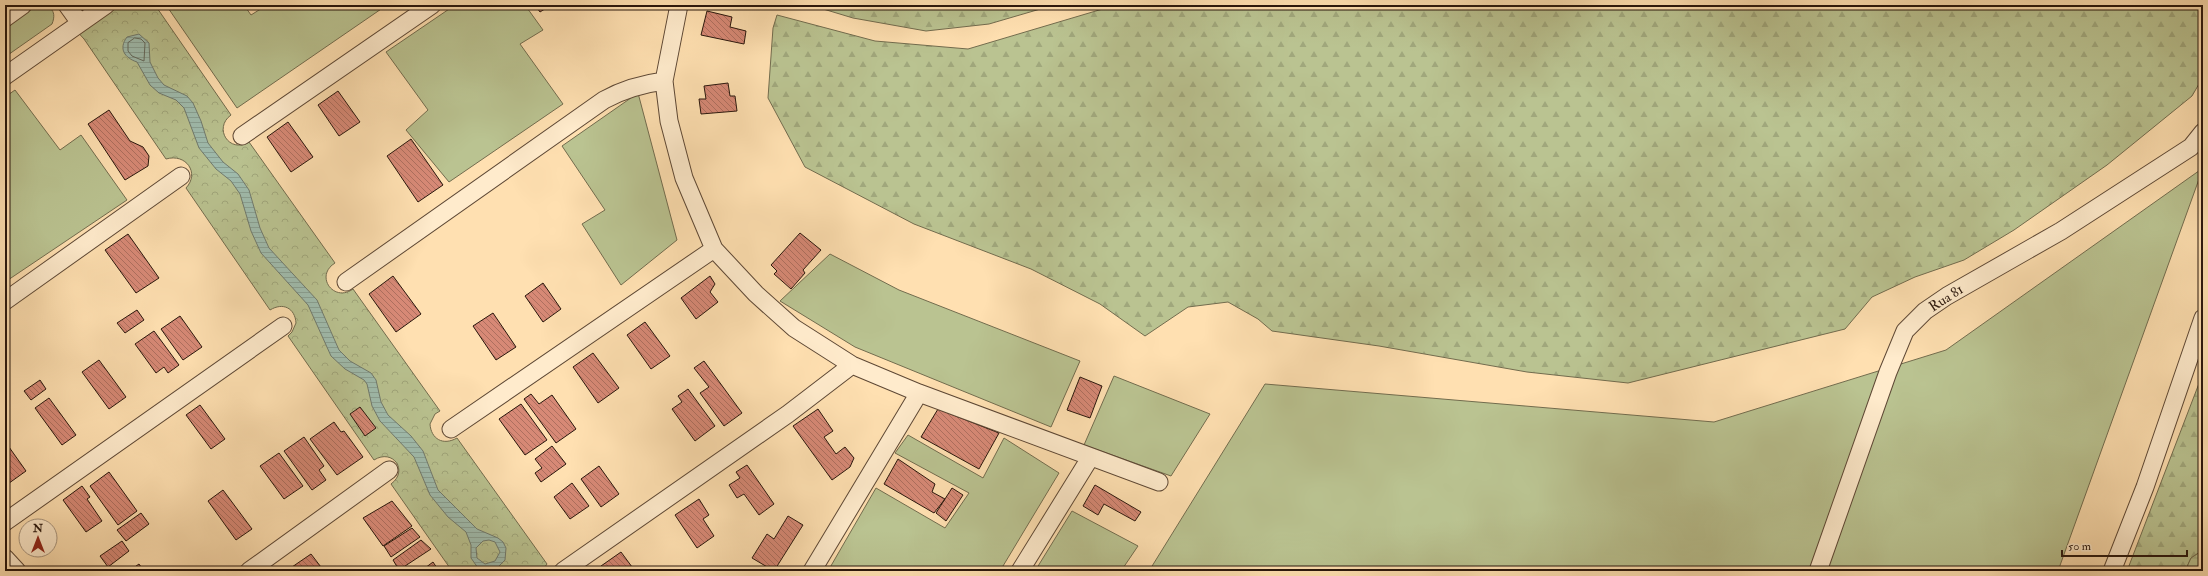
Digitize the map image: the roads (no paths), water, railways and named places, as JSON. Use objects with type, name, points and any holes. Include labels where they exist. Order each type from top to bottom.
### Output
[{"type":"street","points":[[5,18],[23,5]]},
{"type":"street","points":[[67,5],[80,23]]},
{"type":"street","points":[[5,76],[106,5]]},
{"type":"street","points":[[242,136],[432,5]]},
{"type":"street","points":[[679,5],[664,81],[669,121],[684,178],[714,248],[756,294],[794,328],[852,365],[919,393],[1090,458],[1159,482]]},
{"type":"street","points":[[346,282],[604,100],[623,90],[640,84],[664,81]]},
{"type":"street","name":"Rua 81","points":[[1818,571],[1888,372],[1905,331],[1925,311],[1947,296],[2061,231],[2191,147],[2203,132]]},
{"type":"street","points":[[5,301],[181,176]]},
{"type":"street","points":[[451,429],[714,248]]},
{"type":"street","points":[[2112,571],[2145,488],[2203,318]]},
{"type":"street","points":[[5,522],[282,326]]},
{"type":"street","points":[[563,571],[788,414],[852,365]]},
{"type":"street","points":[[812,571],[919,393]]},
{"type":"street","points":[[1020,571],[1090,458]]},
{"type":"street","points":[[249,571],[389,470]]},
{"type":"street","points":[[5,558],[17,571]]},
{"type":"water","points":[[139,34],[149,43],[150,62],[158,78],[164,85],[187,96],[193,103],[208,143],[223,162],[238,174],[249,190],[260,228],[269,248],[317,300],[339,350],[350,361],[371,373],[376,380],[381,402],[388,415],[411,436],[423,451],[438,490],[477,529],[498,538],[503,542],[506,548],[505,560],[496,569],[484,571],[478,568],[471,558],[471,545],[466,532],[448,517],[430,495],[414,457],[380,421],[372,406],[367,384],[364,380],[345,369],[331,356],[308,305],[261,253],[251,231],[240,194],[231,181],[216,169],[199,148],[184,108],[176,100],[159,93],[150,85],[137,62],[129,58],[124,52],[123,45],[127,37]],"holes":[[[489,540],[495,542],[500,552],[495,561],[485,564],[477,558],[476,548],[483,541]]]}]
